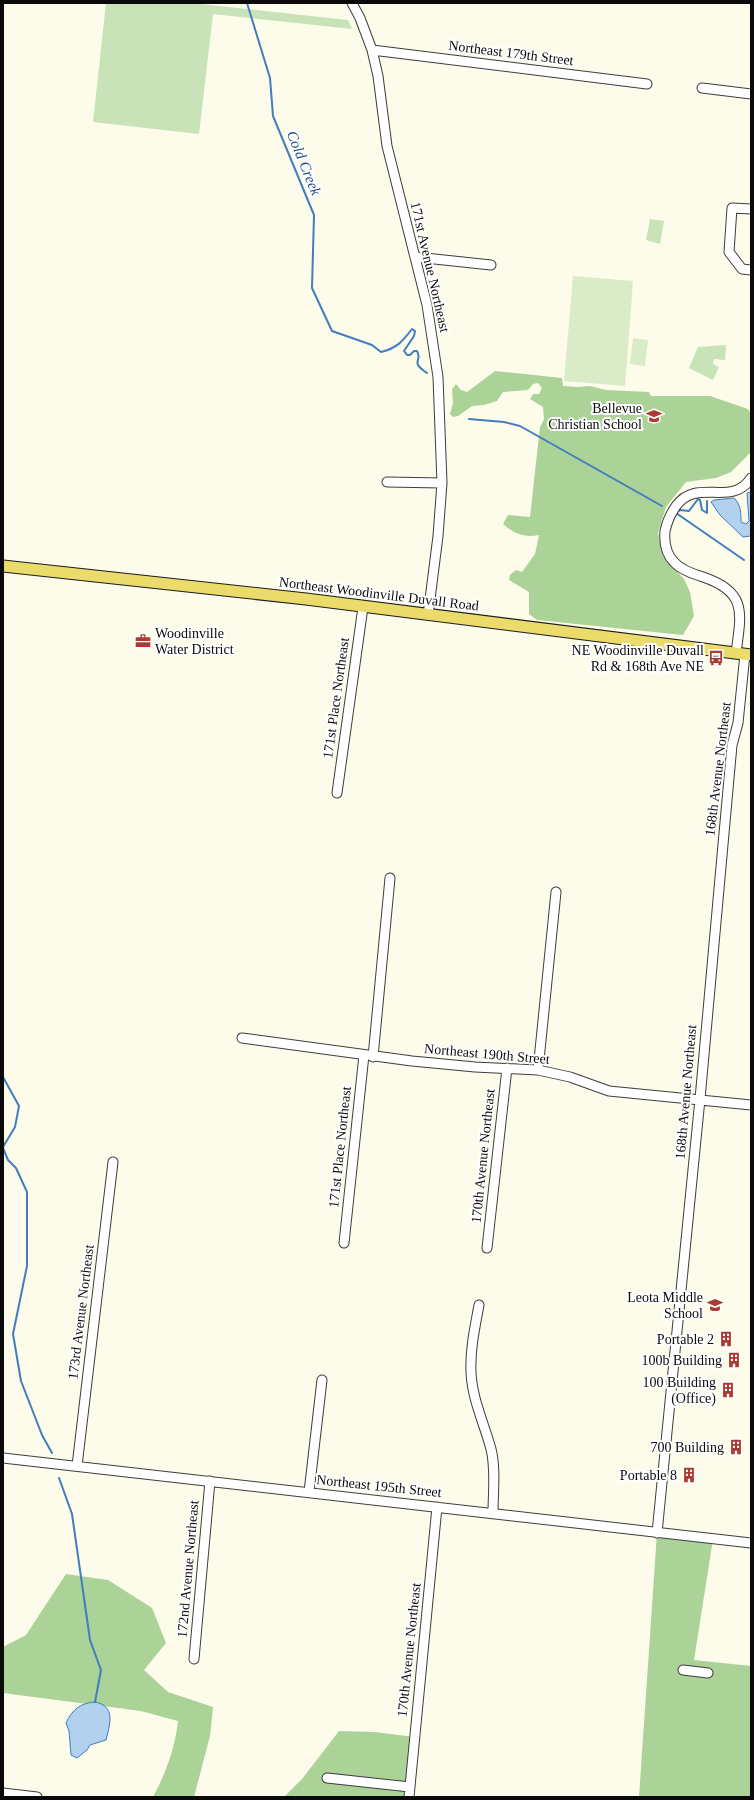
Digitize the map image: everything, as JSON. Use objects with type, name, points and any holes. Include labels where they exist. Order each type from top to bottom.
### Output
[{"type":"main road","name":"Northeast Woodinville Duvall Road","points":[[3,566],[363,607],[744,654]]},
{"type":"street","name":"171st Avenue Northeast","points":[[352,3],[360,18],[372,50],[378,76],[387,146],[427,305],[438,377],[442,483],[438,536],[428,615]]},
{"type":"street","name":"Northeast 179th Street","points":[[372,50],[647,84]]},
{"type":"street","points":[[702,88],[751,94]]},
{"type":"street","points":[[751,209],[732,208],[728,252],[742,269],[751,270]]},
{"type":"street","points":[[416,257],[491,265]]},
{"type":"street","name":"168th Avenue Northeast","points":[[657,1533],[700,1100],[732,745],[738,722],[744,654],[740,613],[738,603],[734,595],[716,581],[683,570],[674,562],[667,551],[665,532],[673,510],[687,495],[695,492],[726,493],[738,490],[747,484],[751,478]]},
{"type":"street","points":[[388,482],[442,483]]},
{"type":"street","name":"171st Place Northeast","points":[[337,793],[363,607]]},
{"type":"street","name":"171st Place Northeast","points":[[344,1243],[390,878]]},
{"type":"street","points":[[538,1070],[556,892]]},
{"type":"street","name":"Northeast 190th Street","points":[[242,1038],[368,1056],[475,1067],[538,1070],[570,1077],[609,1091],[751,1105]]},
{"type":"street","name":"170th Avenue Northeast","points":[[487,1248],[507,1068]]},
{"type":"street","name":"173rd Avenue Northeast","points":[[77,1466],[113,1162]]},
{"type":"street","points":[[479,1305],[474,1332],[471,1372],[474,1396],[491,1449],[494,1473],[492,1513]]},
{"type":"street","points":[[309,1492],[322,1380]]},
{"type":"street","name":"Northeast 195th Street","points":[[3,1458],[751,1543]]},
{"type":"street","name":"172nd Avenue Northeast","points":[[194,1658],[210,1481]]},
{"type":"street","name":"170th Avenue Northeast","points":[[409,1797],[438,1507]]},
{"type":"street","points":[[683,1670],[708,1673]]},
{"type":"street","points":[[327,1778],[410,1787]]},
{"type":"street","points":[[3,1793],[37,1797]]},
{"type":"green space","points":[[106,3],[192,3],[348,20],[352,29],[213,14],[199,134],[93,122]]},
{"type":"green space","points":[[650,219],[664,221],[660,244],[646,240]]},
{"type":"green space","points":[[573,276],[633,281],[625,386],[564,381]]},
{"type":"green space","points":[[633,338],[648,340],[645,366],[630,364]]},
{"type":"green space","points":[[726,345],[725,360],[714,359],[713,364],[719,367],[713,380],[689,368],[698,347]]},
{"type":"green space","points":[[495,371],[562,378],[563,386],[590,386],[606,390],[649,392],[651,396],[710,396],[748,409],[751,414],[750,453],[731,472],[716,478],[686,482],[666,507],[658,533],[663,556],[684,579],[690,592],[694,616],[683,635],[537,620],[529,614],[529,592],[509,580],[510,575],[516,570],[522,572],[535,554],[539,535],[529,536],[520,534],[503,524],[508,515],[530,517],[540,427],[544,419],[543,407],[530,399],[533,394],[539,394],[542,388],[538,383],[533,384],[528,390],[503,392],[497,401],[484,405],[472,406],[458,416],[453,417],[450,414],[453,403],[452,389],[456,384],[461,390],[467,392]]},
{"type":"green space","points":[[657,1533],[713,1539],[694,1660],[751,1666],[751,1797],[639,1797]]},
{"type":"green space","points":[[66,1574],[108,1580],[152,1608],[166,1643],[144,1670],[168,1692],[213,1707],[210,1736],[194,1797],[153,1797],[169,1760],[175,1741],[178,1721],[141,1711],[3,1693],[3,1647],[26,1635]]},
{"type":"green space","points":[[339,1731],[374,1732],[415,1737],[409,1797],[284,1797],[302,1779]]},
{"type":"water","points":[[751,492],[751,536],[743,537],[720,515],[711,502],[714,500],[734,498],[741,512],[741,522],[746,524],[749,521],[747,493]]},
{"type":"water","points":[[95,1702],[102,1704],[109,1712],[110,1722],[106,1740],[90,1745],[87,1750],[77,1758],[71,1755],[69,1731],[66,1723],[71,1714],[77,1708],[85,1704]]},
{"type":"waterway","name":"Cold Creek","points":[[247,3],[270,78],[273,116],[314,215],[312,288],[332,331],[372,345],[381,352],[391,349],[399,344],[412,329],[415,331],[414,336],[404,351],[407,355],[417,351],[419,357],[418,364],[427,373]]},
{"type":"waterway","points":[[469,419],[504,422],[520,426],[662,506]]},
{"type":"waterway","points":[[707,501],[707,513],[702,510],[700,500],[698,499],[689,511],[680,510],[676,513],[744,560]]},
{"type":"waterway","points":[[3,1051],[3,1059]]},
{"type":"waterway","points":[[3,1077],[19,1106],[15,1127],[3,1147]]},
{"type":"waterway","points":[[3,1148],[8,1160],[16,1168],[27,1192],[27,1266],[13,1334],[21,1381],[42,1435],[52,1453]]},
{"type":"waterway","points":[[59,1478],[72,1514],[90,1640],[101,1670],[95,1702]]},
{"type":"place","name":"Bellevue Christian School","points":[[654,416]]},
{"type":"place","name":"Woodinville Water District","points":[[143,641]]},
{"type":"place","name":"NE Woodinville Duvall Rd & 168th Ave NE","points":[[716,658]]},
{"type":"place","name":"Leota Middle School","points":[[715,1305]]},
{"type":"place","name":"Portable 2","points":[[726,1339]]},
{"type":"place","name":"100b Building","points":[[734,1360]]},
{"type":"place","name":"100 Building (Office)","points":[[728,1390]]},
{"type":"place","name":"700 Building","points":[[736,1447]]},
{"type":"place","name":"Portable 8","points":[[689,1475]]}]
